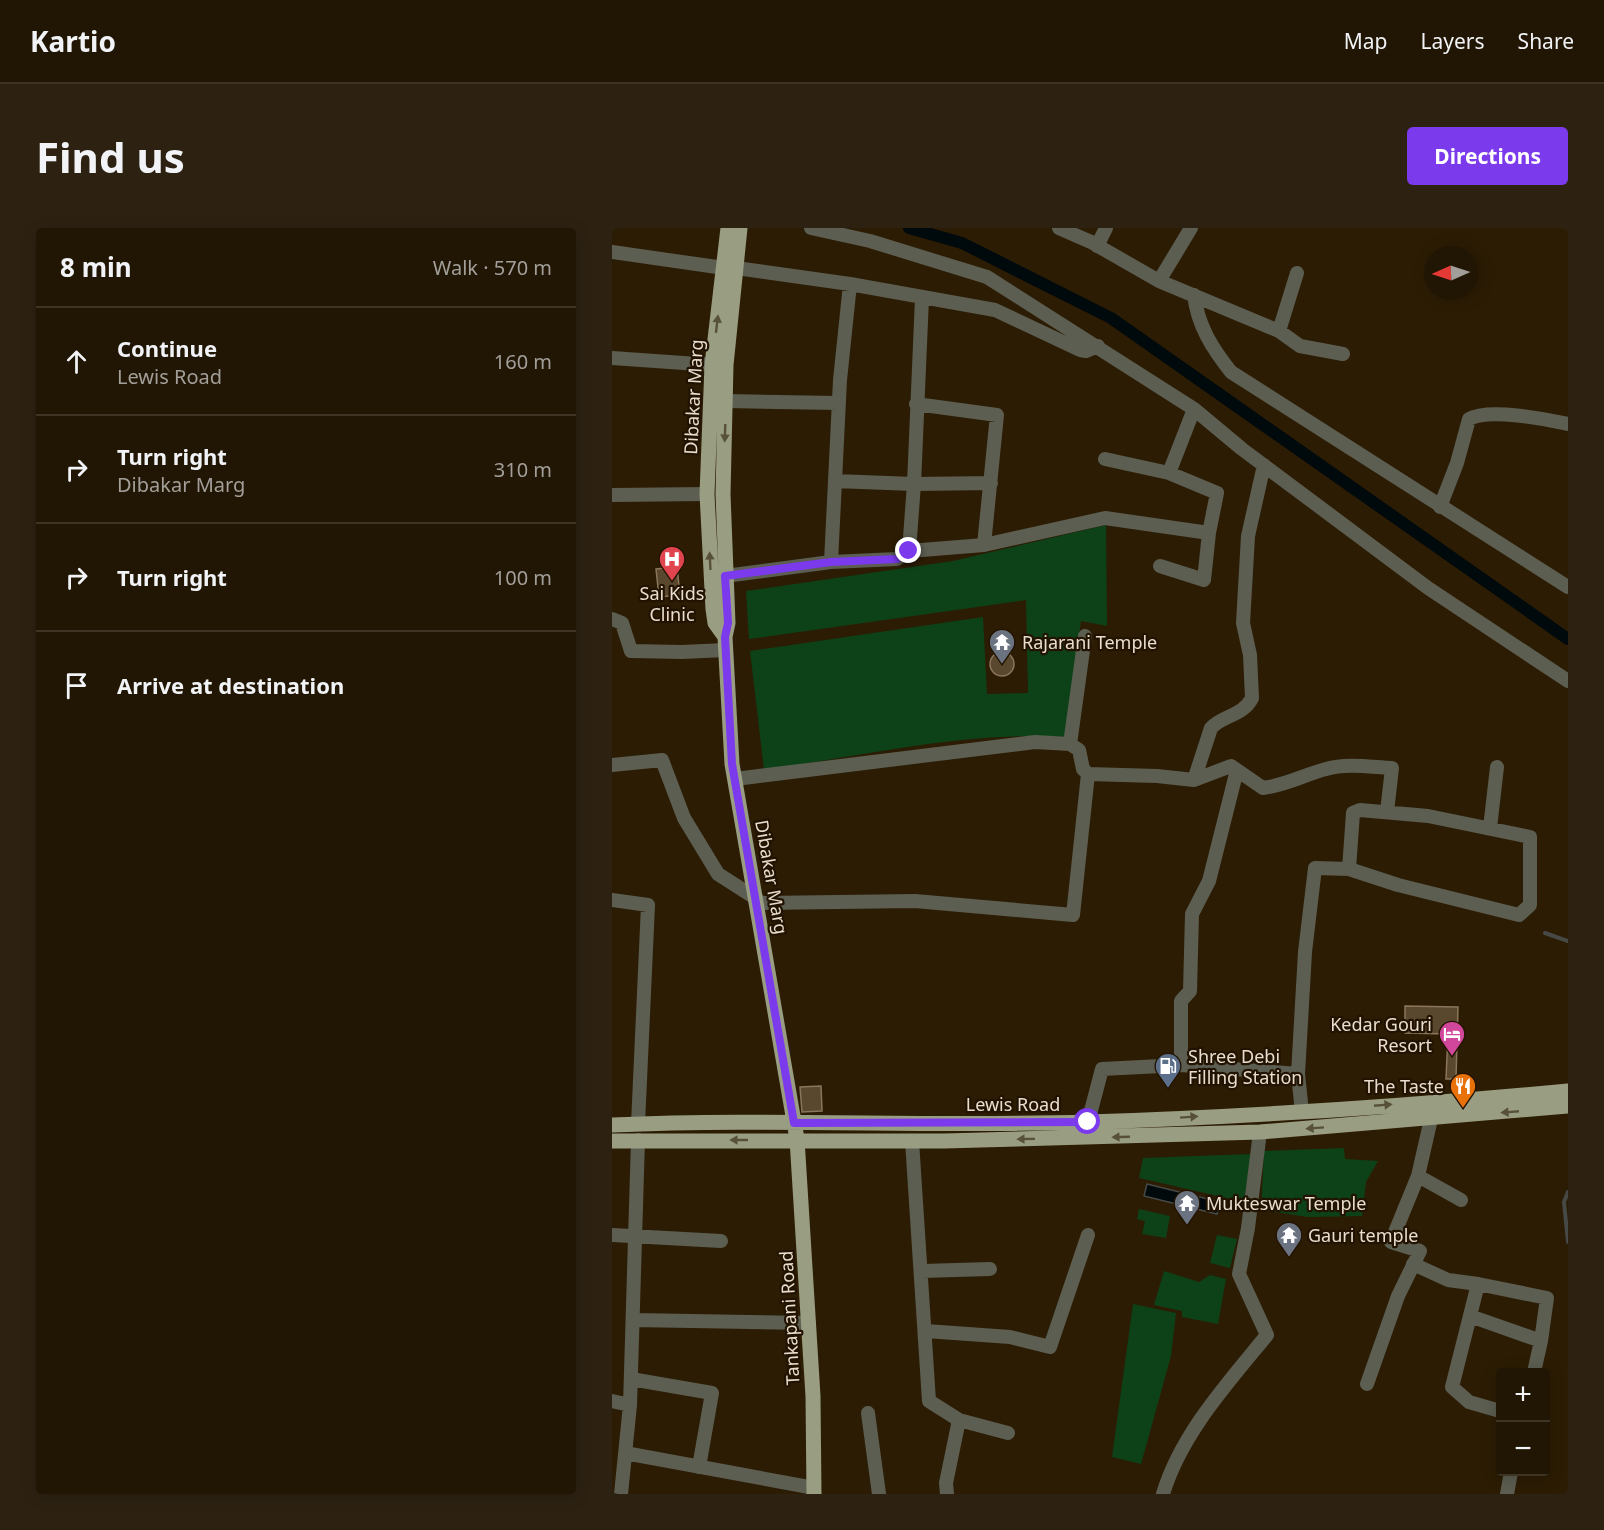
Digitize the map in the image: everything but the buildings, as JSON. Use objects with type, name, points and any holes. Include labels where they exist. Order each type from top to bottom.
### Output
[{"type":"main road","name":"Dibakar Marg","points":[[728,228],[730,268],[723,494],[728,623],[725,643],[735,779],[797,1140]]},
{"type":"main road","name":"Dibakar Marg","points":[[725,643],[715,623],[713,609],[707,494],[712,365],[740,228]]},
{"type":"main road","name":"Lewis Road","points":[[794,1123],[1088,1122],[1302,1112],[1568,1091]]},
{"type":"main road","name":"Lewis Road","points":[[797,1140],[912,1141],[1260,1132],[1568,1106]]},
{"type":"main road","points":[[612,1125],[699,1121],[794,1123]]},
{"type":"main road","points":[[612,1141],[797,1140]]},
{"type":"main road","name":"Tankapani Road","points":[[797,1140],[809,1323],[814,1491]]},
{"type":"street","points":[[811,228],[870,242],[987,277],[1194,409],[1264,465],[1428,588],[1568,681]]},
{"type":"street","points":[[1059,228],[1098,246],[1159,281],[1279,331],[1300,346],[1343,354]]},
{"type":"street","points":[[1098,246],[1106,228]]},
{"type":"street","points":[[1159,281],[1191,228]]},
{"type":"street","points":[[612,252],[850,284],[995,310],[1084,351],[1098,346]]},
{"type":"street","points":[[1279,331],[1297,273]]},
{"type":"street","points":[[831,562],[839,403],[850,284]]},
{"type":"street","points":[[1194,296],[1197,318],[1214,351],[1231,372],[1568,587]]},
{"type":"street","points":[[909,551],[922,298]]},
{"type":"street","points":[[612,358],[712,365]]},
{"type":"street","points":[[726,401],[839,403]]},
{"type":"street","points":[[916,404],[998,416],[984,545]]},
{"type":"street","points":[[1169,473],[1194,409]]},
{"type":"street","points":[[1440,507],[1457,463],[1469,419],[1477,415],[1568,424]]},
{"type":"street","points":[[1105,459],[1169,473],[1217,493],[1209,533],[1204,580],[1160,566]]},
{"type":"street","points":[[1194,780],[1210,728],[1215,723],[1239,713],[1252,698],[1250,655],[1243,623],[1248,536],[1264,465]]},
{"type":"street","points":[[835,482],[991,483]]},
{"type":"street","points":[[612,495],[707,494]]},
{"type":"street","points":[[725,576],[831,562],[897,559],[909,551],[984,545],[1105,518],[1209,533]]},
{"type":"street","points":[[612,619],[622,623],[631,651],[682,652],[725,643]]},
{"type":"street","points":[[1070,744],[1085,636]]},
{"type":"street","points":[[612,765],[662,760],[684,818],[718,874],[757,901],[915,901],[1073,915],[1088,774],[1083,768],[1079,750],[1070,744],[1035,742],[735,779]]},
{"type":"street","points":[[1088,774],[1156,776],[1194,780],[1231,766],[1263,788],[1296,781],[1335,767],[1392,768],[1387,812]]},
{"type":"street","points":[[1490,828],[1497,767]]},
{"type":"street","points":[[1181,1065],[1181,1001],[1190,991],[1192,914],[1209,881],[1237,770]]},
{"type":"street","points":[[1302,1112],[1298,1074],[1305,951],[1315,868],[1349,869],[1398,885],[1518,915],[1530,905],[1530,837],[1490,828],[1428,816],[1360,810],[1353,813],[1349,869]]},
{"type":"street","points":[[612,900],[648,905],[639,1124]]},
{"type":"street","points":[[1088,1122],[1102,1069],[1181,1065],[1298,1074]]},
{"type":"street","points":[[1367,1384],[1398,1296],[1420,1251],[1391,1242],[1418,1176],[1431,1119],[1420,1102]]},
{"type":"street","points":[[1163,1494],[1180,1452],[1224,1388],[1267,1335],[1239,1274],[1250,1216],[1260,1132]]},
{"type":"street","points":[[621,1494],[630,1405],[638,1140]]},
{"type":"street","points":[[912,1141],[929,1401],[959,1420],[1008,1433]]},
{"type":"street","points":[[1418,1176],[1461,1200]]},
{"type":"street","points":[[612,1235],[721,1241]]},
{"type":"street","points":[[926,1332],[1010,1337],[1050,1347],[1088,1235]]},
{"type":"street","points":[[1413,1264],[1448,1280],[1547,1298],[1535,1368]]},
{"type":"street","points":[[922,1271],[990,1269]]},
{"type":"street","points":[[1478,1284],[1452,1387],[1469,1402],[1496,1410]]},
{"type":"street","points":[[1470,1316],[1541,1341]]},
{"type":"street","points":[[633,1320],[809,1323]]},
{"type":"street","points":[[631,1378],[712,1394],[699,1467]]},
{"type":"street","points":[[612,1401],[630,1405]]},
{"type":"street","points":[[868,1413],[879,1494]]},
{"type":"street","points":[[947,1494],[946,1483],[959,1420]]},
{"type":"street","points":[[625,1453],[814,1491]]},
{"type":"street","points":[[1507,1494],[1510,1476]]},
{"type":"green space","points":[[1106,525],[1107,626],[1081,621],[1065,737],[1027,736],[952,741],[764,770],[750,651],[983,617],[987,694],[1028,693],[1026,600],[749,639],[746,591],[953,561]]},
{"type":"green space","points":[[1344,1148],[1345,1159],[1378,1161],[1366,1182],[1362,1216],[1308,1217],[1261,1210],[1264,1151]]},
{"type":"green space","points":[[1251,1154],[1244,1202],[1139,1178],[1143,1158]]},
{"type":"green space","points":[[1139,1209],[1170,1216],[1166,1238],[1142,1234],[1145,1221],[1137,1219]]},
{"type":"green space","points":[[1217,1235],[1237,1239],[1230,1268],[1210,1263]]},
{"type":"green space","points":[[1164,1271],[1199,1282],[1210,1275],[1226,1279],[1218,1324],[1182,1317],[1182,1311],[1154,1305]]},
{"type":"green space","points":[[1133,1304],[1176,1313],[1171,1356],[1141,1464],[1112,1457]]},
{"type":"shaded area","points":[[1147,1184],[1220,1202],[1217,1214],[1144,1196]]},
{"type":"waterway","points":[[909,228],[962,243],[1111,318],[1568,639]]},
{"type":"waterway","points":[[1545,933],[1568,941]]},
{"type":"waterway","points":[[1568,1192],[1564,1202],[1568,1242]]},
{"type":"place","name":"Sai Kids Clinic","points":[[672,582]]},
{"type":"place","name":"Rajarani Temple","points":[[1002,665]]},
{"type":"place","name":"Kedar Gouri Resort","points":[[1452,1057]]},
{"type":"place","name":"Shree Debi Filling Station","points":[[1168,1089]]},
{"type":"place","name":"The Taste","points":[[1463,1109]]},
{"type":"place","name":"Mukteswar Temple","points":[[1187,1226]]},
{"type":"place","name":"Gauri temple","points":[[1289,1258]]},
{"type":"route","points":[[909,551],[897,559],[831,562],[725,576],[728,623],[725,637],[732,764],[794,1123],[1088,1122]]}]
